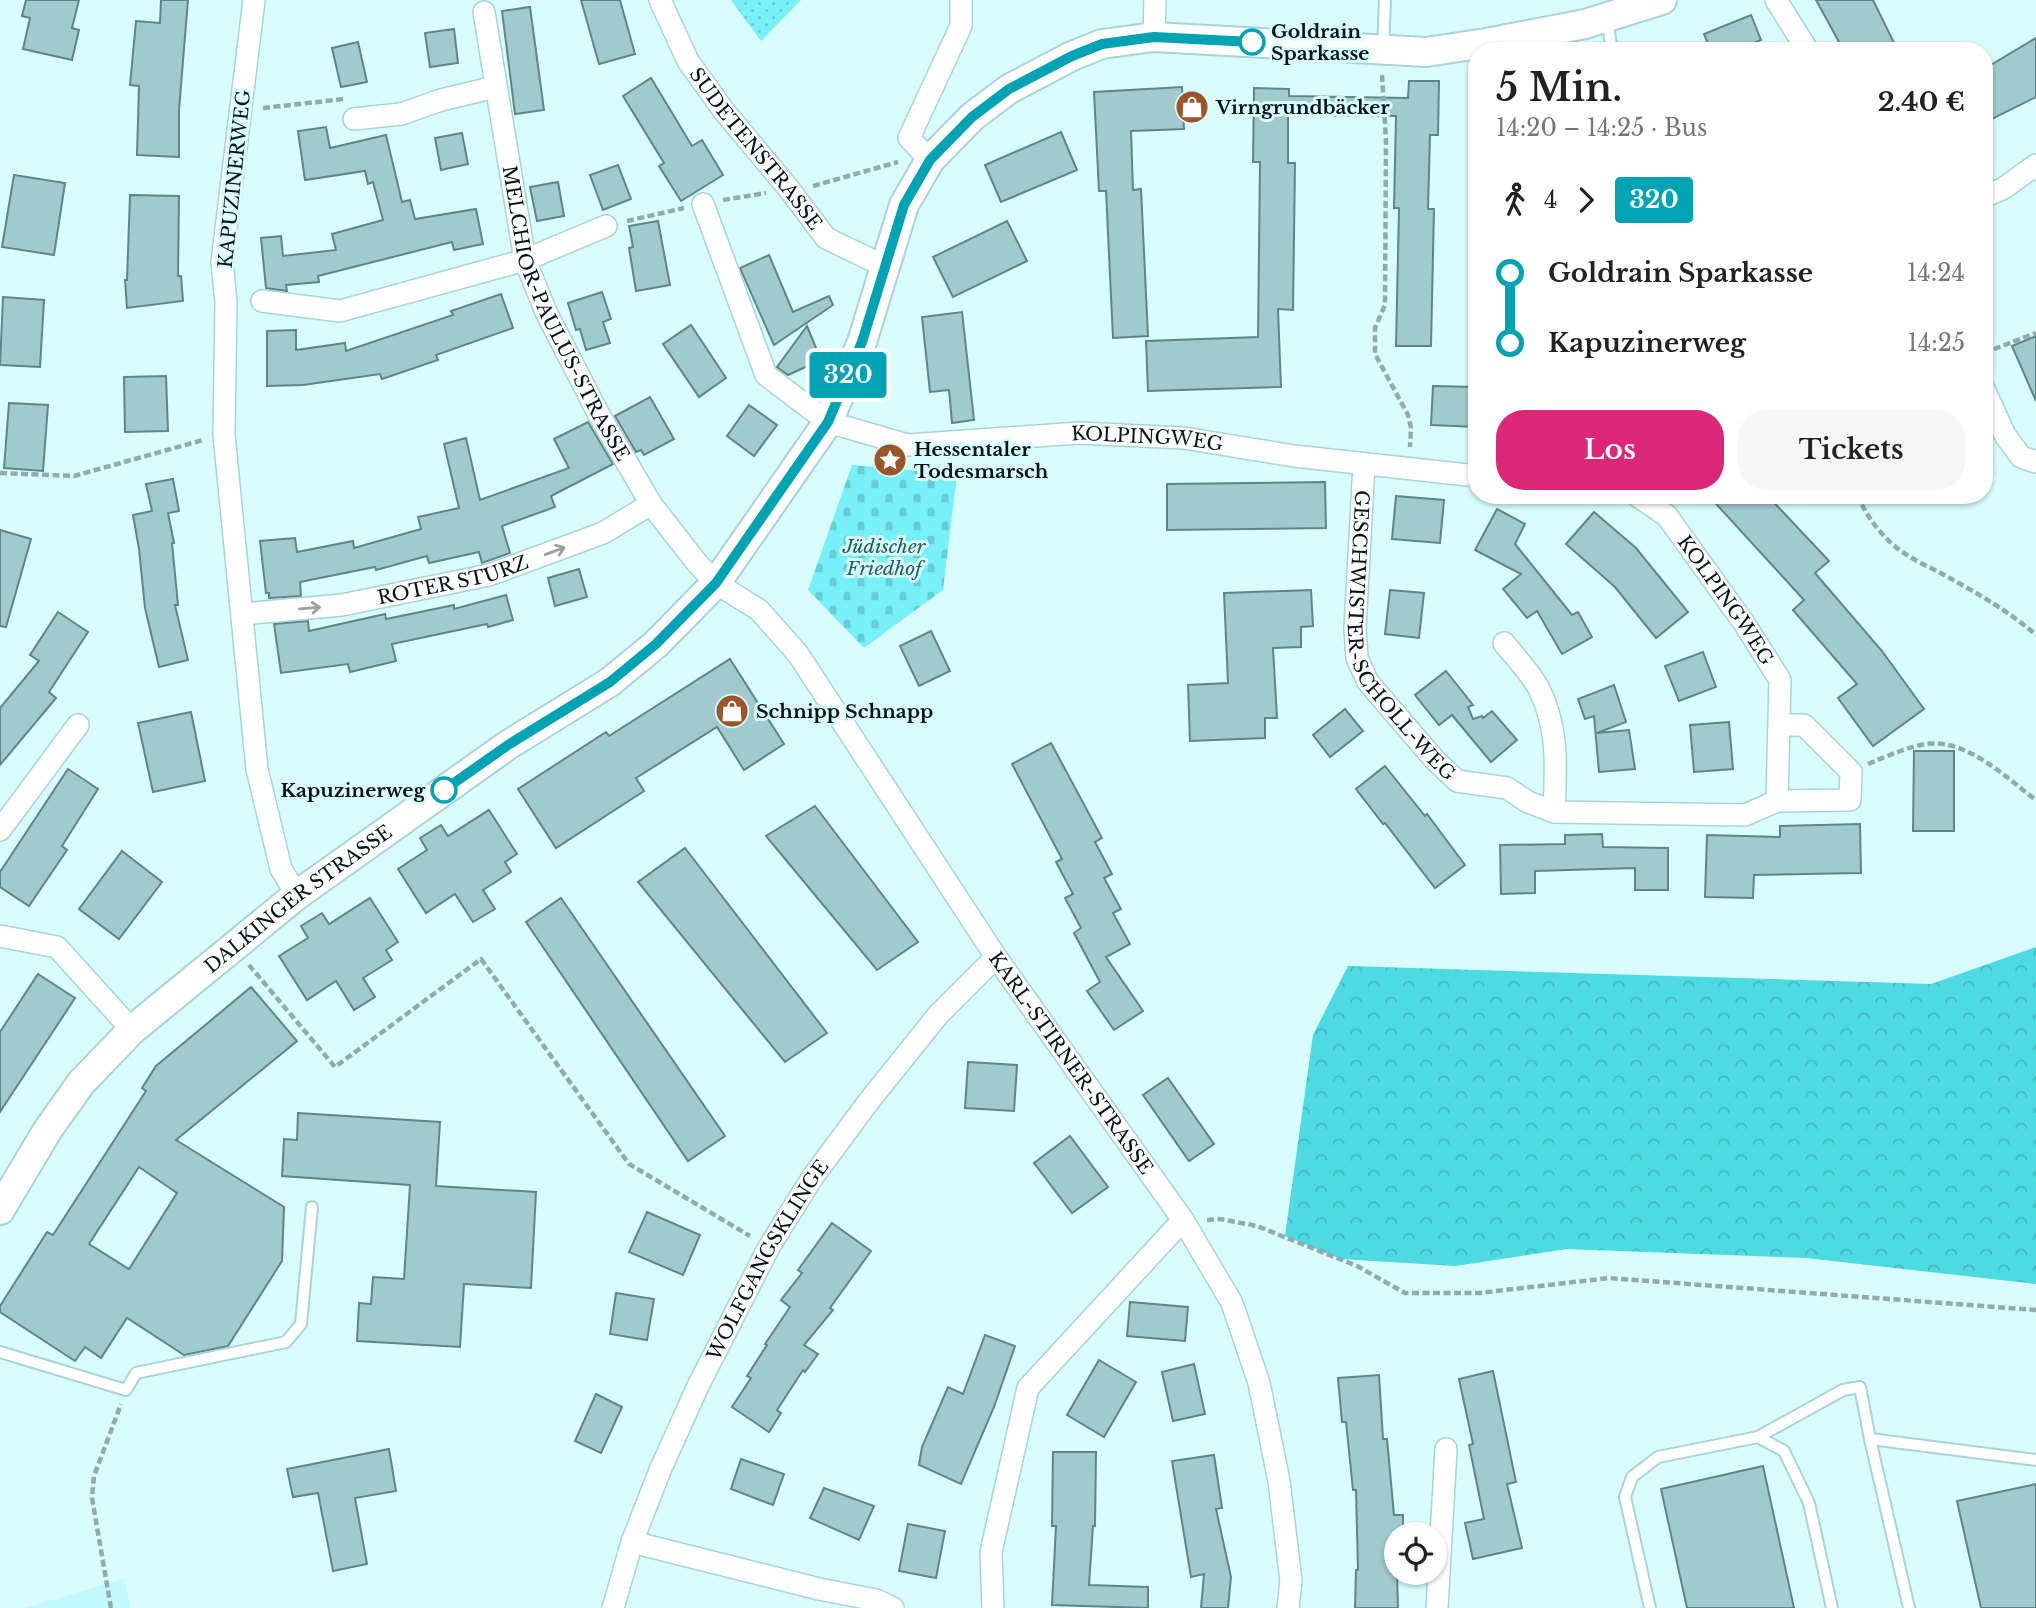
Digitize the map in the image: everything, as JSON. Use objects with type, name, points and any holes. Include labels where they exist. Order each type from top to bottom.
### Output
[{"type":"street","name":"KAPUZINERWEG","points":[[254,0],[222,262],[226,302],[224,435],[257,769],[281,869],[297,895]]},
{"type":"street","name":"SUDETENSTRASSE","points":[[660,0],[688,61],[724,111],[826,238],[884,266]]},
{"type":"street","points":[[930,160],[909,138],[961,26],[961,0]]},
{"type":"street","points":[[1154,37],[1155,0]]},
{"type":"street","points":[[1776,0],[1802,42]]},
{"type":"street","name":"DALKINGER STRASSE","points":[[1487,42],[1585,23],[1643,3]]},
{"type":"street","name":"MELCHIOR-PAULUS-STRASSE","points":[[484,12],[526,260],[546,312],[592,402],[651,503],[697,563],[716,583]]},
{"type":"street","name":"DALKINGER STRASSE","points":[[0,1210],[47,1131],[81,1083],[132,1030],[297,895],[508,745],[610,682],[656,644],[716,583],[828,422],[862,342],[904,205],[930,160],[972,117],[1009,89],[1072,56],[1102,44],[1154,37],[1426,52],[1468,45]]},
{"type":"street","points":[[354,119],[401,114],[495,86]]},
{"type":"street","points":[[1993,193],[2036,165]]},
{"type":"street","name":"KOLPINGWEG","points":[[703,204],[766,375],[828,422],[908,445],[1093,433],[1184,438],[1294,456],[1468,475]]},
{"type":"street","points":[[262,301],[340,311],[526,260],[606,226]]},
{"type":"street","points":[[1993,408],[2006,435],[2021,457],[2036,462]]},
{"type":"street","name":"GESCHWISTER-SCHOLL-WEG","points":[[1364,464],[1355,629],[1357,658],[1368,682],[1434,759],[1457,781],[1507,788],[1528,802],[1554,812],[1745,815],[1777,801]]},
{"type":"street","name":"ROTER STURZ","points":[[242,614],[342,605],[489,575],[603,533],[651,503]]},
{"type":"street","name":"KOLPINGWEG","points":[[1649,504],[1667,516],[1744,623],[1780,680],[1777,801]]},
{"type":"street","name":"KARL-STIRNER-STRASSE","points":[[716,583],[759,610],[798,654],[996,957],[1183,1220],[1232,1303],[1259,1383],[1279,1481],[1291,1581],[1288,1608]]},
{"type":"street","points":[[1504,643],[1537,686],[1553,725],[1556,769],[1554,812]]},
{"type":"street","points":[[0,830],[78,725]]},
{"type":"street","points":[[1777,801],[1850,800],[1851,772],[1804,725],[1779,725]]},
{"type":"street","points":[[0,936],[57,947],[132,1030]]},
{"type":"street","name":"WOLFGANGSKLINGE","points":[[613,1608],[632,1542],[661,1468],[698,1387],[769,1247],[812,1178],[869,1101],[938,1016],[996,957]]},
{"type":"street","points":[[993,1608],[991,1552],[1028,1388],[1183,1220]]},
{"type":"street","points":[[1437,1608],[1446,1449]]},
{"type":"street","points":[[632,1542],[818,1598],[876,1600],[893,1608]]},
{"type":"lane","points":[[1383,50],[1385,0]]},
{"type":"lane","points":[[1607,17],[1611,42]]},
{"type":"lane","points":[[0,1352],[126,1390],[136,1373],[286,1342],[301,1324],[312,1207]]},
{"type":"lane","points":[[1650,1608],[1625,1497],[1632,1477],[1658,1457],[1758,1437],[1843,1390],[1860,1387],[1909,1608]]},
{"type":"lane","points":[[1758,1437],[1784,1451],[1809,1503],[1832,1608]]},
{"type":"lane","points":[[1870,1439],[2036,1460]]},
{"type":"path","points":[[1383,50],[1381,86],[1386,141],[1385,305],[1375,328],[1375,354],[1408,415],[1411,428],[1408,469]]},
{"type":"path","points":[[276,108],[347,99],[354,119]]},
{"type":"path","points":[[789,190],[815,186],[898,163],[909,138]]},
{"type":"path","points":[[1993,350],[2036,333]]},
{"type":"path","points":[[0,473],[74,476],[224,435]]},
{"type":"path","points":[[1862,504],[1888,540],[1902,552],[1958,583],[2036,635]]},
{"type":"path","points":[[1851,772],[1898,751],[1928,744],[1962,748],[2036,800]]},
{"type":"path","points":[[233,947],[335,1068],[481,959],[629,1164],[769,1247]]},
{"type":"path","points":[[1183,1220],[1220,1219],[1257,1226],[1357,1266],[1405,1293],[1479,1293],[1609,1278],[2036,1310]]},
{"type":"path","points":[[111,1608],[92,1499],[94,1476],[126,1390]]},
{"type":"shaded area","points":[[125,1578],[130,1608],[25,1608]]},
{"type":"green space","points":[[731,0],[801,0],[761,41]]},
{"type":"green space","name":"Jüdischer Friedhof","points":[[852,465],[957,474],[943,590],[864,648],[808,590]]},
{"type":"green space","points":[[2036,947],[2036,1284],[1806,1258],[1567,1249],[1456,1266],[1341,1259],[1285,1236],[1313,1035],[1348,966],[1931,984]]},
{"type":"building","points":[[26,0],[79,0],[72,28],[79,30],[72,60],[23,49],[30,18],[22,16]]},
{"type":"building","points":[[161,0],[188,0],[179,110],[179,157],[137,155],[139,86],[130,85],[136,21],[160,23]]},
{"type":"building","points":[[581,0],[620,0],[635,54],[599,64]]},
{"type":"building","points":[[1816,0],[1873,0],[1894,42],[1839,42]]},
{"type":"building","points":[[530,7],[544,110],[515,114],[502,11]]},
{"type":"building","points":[[1751,15],[1761,40],[1707,42],[1704,34]]},
{"type":"building","points":[[454,29],[458,63],[430,67],[425,33]]},
{"type":"building","points":[[2036,38],[2036,97],[1993,118],[1993,64]]},
{"type":"building","points":[[358,42],[367,82],[341,87],[332,48]]},
{"type":"building","points":[[651,78],[692,146],[702,140],[723,175],[681,201],[659,166],[664,163],[623,96]]},
{"type":"building","points":[[1409,81],[1439,81],[1438,135],[1430,135],[1428,209],[1434,209],[1431,346],[1396,346],[1399,208],[1394,208],[1396,116],[1288,115],[1288,163],[1295,163],[1293,310],[1278,309],[1281,387],[1148,391],[1146,341],[1258,337],[1260,162],[1253,162],[1254,88],[1289,89],[1289,96],[1408,98]]},
{"type":"building","points":[[1182,87],[1184,129],[1131,131],[1133,190],[1141,189],[1148,336],[1113,338],[1106,191],[1099,191],[1094,92]]},
{"type":"building","points":[[326,127],[330,148],[386,135],[402,202],[410,200],[415,219],[476,209],[483,244],[454,250],[452,242],[318,276],[319,282],[286,285],[287,291],[266,288],[261,238],[281,236],[283,256],[336,250],[332,234],[383,220],[373,182],[368,184],[365,171],[305,180],[298,131]]},
{"type":"building","points":[[1061,132],[1077,170],[1001,202],[985,165]]},
{"type":"building","points":[[462,133],[468,164],[441,170],[435,138]]},
{"type":"building","points":[[618,165],[631,199],[603,210],[590,175]]},
{"type":"building","points":[[14,175],[65,183],[54,255],[2,247]]},
{"type":"building","points":[[558,182],[564,216],[537,221],[530,187]]},
{"type":"building","points":[[130,195],[179,196],[178,276],[181,276],[183,301],[127,308],[125,280]]},
{"type":"building","points":[[658,221],[670,285],[636,291],[629,248],[633,247],[629,226]]},
{"type":"building","points":[[1007,221],[1027,261],[953,297],[933,257]]},
{"type":"building","points":[[769,255],[793,312],[829,296],[833,305],[774,345],[740,268]]},
{"type":"building","points":[[602,292],[611,319],[603,322],[610,343],[586,350],[580,329],[576,330],[568,303]]},
{"type":"building","points":[[501,294],[513,328],[436,355],[438,360],[382,379],[380,374],[303,385],[267,386],[267,331],[296,330],[296,350],[345,343],[346,351],[453,315],[451,311]]},
{"type":"building","points":[[3,297],[44,300],[40,367],[0,365]]},
{"type":"building","points":[[962,312],[974,420],[952,423],[949,390],[930,392],[922,317]]},
{"type":"building","points":[[691,325],[726,378],[699,397],[663,344]]},
{"type":"building","points":[[807,326],[821,360],[788,375],[777,367]]},
{"type":"building","points":[[2036,336],[2036,401],[2012,346]]},
{"type":"building","points":[[166,376],[168,431],[125,432],[124,377]]},
{"type":"building","points":[[1433,386],[1468,387],[1468,427],[1431,425]]},
{"type":"building","points":[[650,397],[674,439],[644,455],[641,450],[636,452],[615,416]]},
{"type":"building","points":[[9,403],[48,405],[43,471],[4,468]]},
{"type":"building","points":[[749,405],[777,425],[754,456],[727,436]]},
{"type":"building","points":[[588,422],[613,464],[551,496],[555,507],[502,526],[510,553],[482,563],[479,552],[429,563],[427,556],[376,570],[375,567],[300,582],[301,596],[269,598],[269,593],[266,593],[260,541],[295,538],[297,552],[353,541],[354,548],[421,529],[418,517],[459,508],[444,444],[466,438],[480,500],[569,468],[554,439]]},
{"type":"building","points":[[173,479],[179,511],[168,513],[174,543],[178,605],[175,605],[188,660],[159,667],[145,608],[133,515],[152,511],[146,484]]},
{"type":"building","points":[[1325,482],[1326,528],[1167,530],[1167,484]]},
{"type":"building","points":[[1396,496],[1444,500],[1440,543],[1392,539]]},
{"type":"building","points":[[1716,504],[1775,504],[1829,561],[1815,573],[1882,651],[1924,709],[1873,746],[1838,698],[1857,684],[1793,610],[1804,600]]},
{"type":"building","points":[[1497,509],[1525,524],[1515,544],[1572,615],[1578,612],[1592,637],[1562,654],[1537,611],[1527,618],[1503,589],[1521,574],[1475,550]]},
{"type":"building","points":[[1594,512],[1636,548],[1688,612],[1656,638],[1615,587],[1566,544]]},
{"type":"building","points":[[0,530],[31,539],[6,627],[0,626]]},
{"type":"building","points":[[579,569],[587,597],[555,606],[548,578]]},
{"type":"building","points":[[1311,590],[1313,626],[1301,627],[1301,647],[1273,648],[1277,718],[1265,718],[1265,738],[1190,741],[1188,685],[1228,683],[1224,593]]},
{"type":"building","points":[[1390,590],[1424,593],[1419,638],[1385,634]]},
{"type":"building","points":[[506,595],[513,620],[392,644],[396,661],[350,672],[348,664],[281,673],[274,624],[308,621],[309,631],[385,614],[386,619],[454,605],[454,609]]},
{"type":"building","points":[[58,612],[88,632],[49,692],[56,698],[0,765],[0,708],[39,661],[30,655]]},
{"type":"building","points":[[931,631],[950,671],[919,686],[900,646]]},
{"type":"building","points":[[1703,652],[1716,687],[1679,701],[1665,666]]},
{"type":"building","points":[[730,659],[784,744],[744,770],[717,727],[636,778],[644,791],[556,848],[518,789],[606,732],[609,736]]},
{"type":"building","points":[[1446,671],[1473,705],[1468,707],[1473,719],[1483,718],[1492,711],[1517,740],[1491,762],[1452,715],[1439,725],[1415,695]]},
{"type":"building","points":[[1614,685],[1626,722],[1597,733],[1629,730],[1635,769],[1599,772],[1594,716],[1585,719],[1578,699]]},
{"type":"building","points":[[1345,709],[1363,731],[1330,757],[1313,735]]},
{"type":"building","points":[[191,712],[205,781],[153,792],[138,723]]},
{"type":"building","points":[[1729,722],[1733,769],[1694,772],[1690,725]]},
{"type":"building","points":[[1051,743],[1102,838],[1095,842],[1112,874],[1104,878],[1121,909],[1113,913],[1130,944],[1106,957],[1143,1011],[1114,1030],[1087,991],[1100,982],[1074,933],[1081,928],[1065,898],[1073,894],[1056,862],[1062,859],[1012,764]]},
{"type":"building","points":[[1914,751],[1954,751],[1954,831],[1913,831]]},
{"type":"building","points":[[1385,766],[1425,816],[1427,814],[1465,865],[1435,888],[1356,789]]},
{"type":"building","points":[[68,769],[98,789],[62,846],[67,850],[29,906],[0,887],[0,872]]},
{"type":"building","points":[[815,806],[918,942],[877,970],[766,836]]},
{"type":"building","points":[[489,810],[517,854],[505,862],[511,872],[483,890],[495,909],[473,922],[455,894],[426,913],[398,869],[427,850],[420,838],[441,825],[448,836]]},
{"type":"building","points":[[1860,824],[1861,873],[1754,875],[1753,898],[1705,897],[1707,835],[1780,837],[1780,826]]},
{"type":"building","points":[[1602,834],[1603,847],[1668,848],[1668,890],[1635,890],[1635,868],[1535,871],[1535,893],[1501,894],[1500,845],[1565,844],[1565,835]]},
{"type":"building","points":[[685,848],[827,1033],[785,1062],[638,882]]},
{"type":"building","points":[[122,851],[162,882],[119,939],[79,909]]},
{"type":"building","points":[[370,898],[398,942],[386,950],[392,960],[363,978],[375,997],[354,1010],[336,981],[307,1000],[279,956],[308,938],[301,926],[322,913],[329,924]]},
{"type":"building","points":[[561,898],[725,1136],[688,1161],[526,922]]},
{"type":"building","points":[[38,974],[75,998],[0,1112],[0,1032]]},
{"type":"building","points":[[251,987],[297,1041],[176,1140],[284,1207],[282,1261],[228,1346],[184,1355],[127,1318],[101,1358],[85,1347],[75,1361],[0,1312],[0,1306],[47,1232],[53,1235],[146,1091],[142,1088],[156,1066]],"holes":[[[139,1167],[177,1193],[129,1269],[89,1244]]]},
{"type":"building","points":[[968,1062],[1017,1065],[1014,1111],[965,1108]]},
{"type":"building","points":[[1168,1078],[1214,1144],[1189,1161],[1143,1095]]},
{"type":"building","points":[[298,1113],[440,1122],[436,1186],[536,1192],[531,1288],[464,1284],[460,1347],[357,1341],[359,1303],[371,1304],[373,1277],[404,1279],[410,1185],[282,1176],[284,1139],[297,1140]]},
{"type":"building","points":[[1070,1136],[1108,1187],[1072,1213],[1034,1163]]},
{"type":"building","points":[[647,1212],[700,1235],[683,1275],[629,1252]]},
{"type":"building","points":[[832,1223],[871,1251],[830,1308],[833,1310],[804,1345],[818,1354],[805,1372],[803,1370],[777,1410],[781,1413],[769,1432],[732,1407],[751,1378],[747,1376],[767,1345],[765,1344],[790,1307],[781,1300],[802,1273],[798,1270]]},
{"type":"building","points":[[616,1293],[654,1299],[647,1340],[610,1334]]},
{"type":"building","points":[[1130,1302],[1188,1307],[1185,1341],[1127,1336]]},
{"type":"building","points":[[985,1335],[1015,1346],[994,1407],[961,1484],[919,1465],[922,1447],[948,1387],[963,1394]]},
{"type":"building","points":[[1099,1360],[1136,1382],[1104,1437],[1067,1415]]},
{"type":"building","points":[[1194,1364],[1205,1414],[1173,1421],[1162,1372]]},
{"type":"building","points":[[1493,1371],[1516,1482],[1507,1484],[1522,1548],[1473,1559],[1465,1523],[1484,1519],[1469,1445],[1473,1444],[1459,1379]]},
{"type":"building","points":[[1379,1375],[1383,1439],[1387,1439],[1394,1515],[1403,1515],[1403,1522],[1384,1522],[1384,1585],[1397,1585],[1398,1608],[1355,1608],[1358,1570],[1356,1490],[1353,1490],[1346,1422],[1342,1422],[1338,1378]]},
{"type":"building","points":[[596,1394],[622,1407],[601,1453],[575,1441]]},
{"type":"building","points":[[389,1449],[396,1491],[355,1498],[367,1564],[333,1571],[318,1493],[293,1497],[287,1469]]},
{"type":"building","points":[[1053,1452],[1096,1452],[1095,1526],[1089,1585],[1148,1587],[1148,1608],[1052,1605],[1056,1526],[1052,1526]]},
{"type":"building","points":[[1214,1455],[1222,1508],[1216,1509],[1231,1577],[1228,1608],[1201,1608],[1204,1574],[1191,1577],[1172,1461]]},
{"type":"building","points":[[741,1459],[784,1474],[773,1505],[731,1489]]},
{"type":"building","points":[[1763,1466],[1794,1608],[1687,1608],[1661,1489]]},
{"type":"building","points":[[2036,1484],[2036,1608],[1981,1608],[1957,1501]]},
{"type":"building","points":[[824,1488],[874,1506],[859,1540],[810,1518]]},
{"type":"building","points":[[908,1524],[945,1531],[936,1578],[899,1571]]},
{"type":"bus line","name":"320","points":[[444,790],[508,745],[610,682],[656,644],[716,583],[828,422],[862,342],[904,205],[930,160],[972,117],[1009,89],[1072,56],[1102,44],[1154,37],[1252,42]]},
{"type":"place","name":"Goldrain Sparkasse","points":[[1252,42]]},
{"type":"place","name":"Virngrundbäcker","points":[[1192,107]]},
{"type":"place","name":"Hessentaler Todesmarsch","points":[[890,460]]},
{"type":"place","name":"Schnipp Schnapp","points":[[732,711]]},
{"type":"place","name":"Kapuzinerweg","points":[[444,790]]}]
